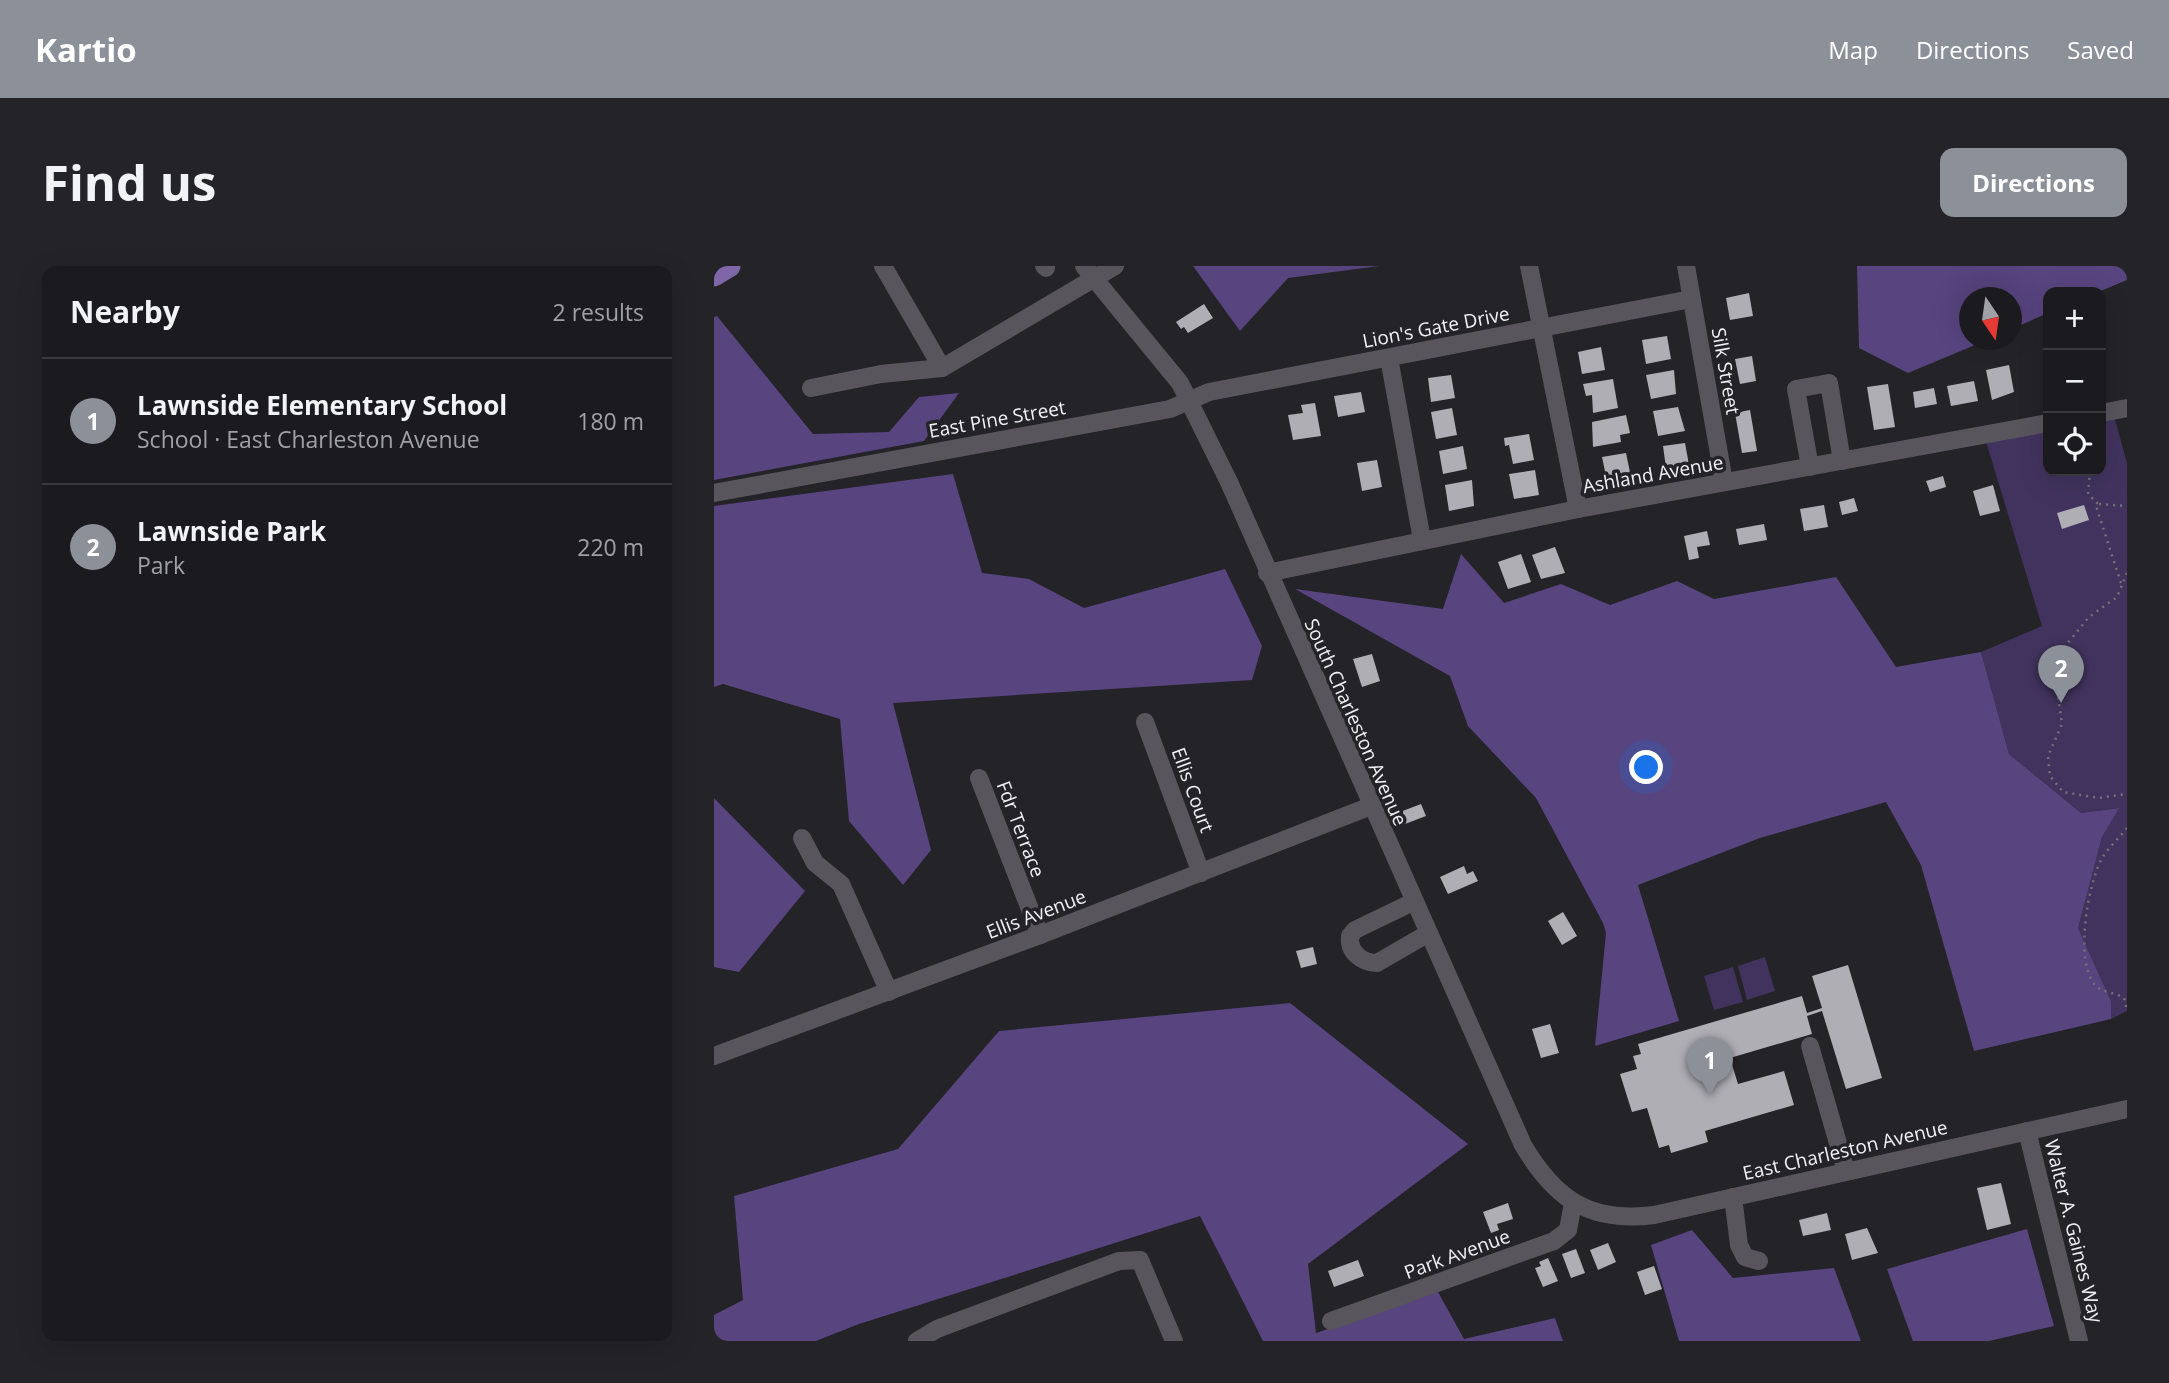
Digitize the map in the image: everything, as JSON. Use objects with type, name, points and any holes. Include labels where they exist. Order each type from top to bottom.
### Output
[{"type":"main road","points":[[714,275],[729,266]]},
{"type":"street","points":[[883,266],[942,368]]},
{"type":"street","points":[[811,388],[881,374],[942,368],[1088,272],[1115,266]]},
{"type":"street","points":[[1529,266],[1578,509]]},
{"type":"street","name":"Silk Street","points":[[1686,266],[1724,482]]},
{"type":"street","name":"South Charleston Avenue","points":[[1088,272],[1180,383],[1229,482],[1427,934],[1523,1145],[1544,1180],[1573,1203]]},
{"type":"street","name":"Lion's Gate Drive","points":[[1189,401],[1209,392],[1692,299]]},
{"type":"street","points":[[1389,358],[1422,540]]},
{"type":"street","points":[[1810,467],[1796,389],[1829,383],[1842,461]]},
{"type":"street","name":"East Pine Street","points":[[714,493],[1170,409],[1189,401]]},
{"type":"street","points":[[2106,412],[2127,408]]},
{"type":"street","name":"Ashland Avenue","points":[[1267,573],[1578,509],[2043,424]]},
{"type":"street","name":"Ellis Court","points":[[1145,722],[1201,873]]},
{"type":"street","name":"Fdr Terrace","points":[[979,778],[1040,935]]},
{"type":"street","name":"Ellis Avenue","points":[[714,1056],[1040,935],[1371,806]]},
{"type":"street","points":[[802,838],[815,863],[841,884],[889,992]]},
{"type":"street","points":[[1413,902],[1356,930],[1350,936],[1351,947],[1358,957],[1368,963],[1377,963],[1427,934]]},
{"type":"street","points":[[1810,1046],[1846,1171]]},
{"type":"street","name":"East Charleston Avenue","points":[[1573,1203],[1613,1216],[1633,1217],[2127,1109]]},
{"type":"street","name":"Walter A. Gaines Way","points":[[2027,1131],[2079,1341]]},
{"type":"street","points":[[1733,1197],[1739,1245],[1745,1257],[1759,1261]]},
{"type":"street","name":"Park Avenue","points":[[1331,1321],[1554,1241],[1567,1230],[1573,1203]]},
{"type":"street","points":[[917,1341],[937,1329],[1119,1261],[1140,1260],[1174,1341]]},
{"type":"path","points":[[2089,476],[2087,490],[2098,504],[2098,515],[2121,583]]},
{"type":"path","points":[[2098,504],[2127,506]]},
{"type":"path","points":[[2127,573],[2117,597],[2089,617],[2053,661],[2062,723],[2048,756],[2050,776],[2063,792],[2099,798],[2127,794]]},
{"type":"path","points":[[2127,828],[2107,851],[2096,872],[2084,953],[2092,982],[2098,988],[2124,998],[2127,1010]]},
{"type":"shaded area","points":[[1193,266],[1379,266],[1288,278],[1240,331]]},
{"type":"shaded area","points":[[1857,266],[2127,266],[2127,280],[2106,289],[2043,287],[2043,315],[2022,325],[2022,287],[1959,287],[1959,350],[1963,350],[1908,373],[1859,348]]},
{"type":"shaded area","points":[[717,316],[813,434],[889,432],[919,397],[959,393],[924,441],[714,480],[714,317]]},
{"type":"shaded area","points":[[2113,412],[2127,463],[2127,1011],[2111,1019],[2111,1001],[2078,928],[2102,837],[2118,808],[2081,813],[2009,754],[1981,652],[2042,626],[1984,435],[2043,424],[2043,476],[2106,476],[2106,413]]},
{"type":"shaded area","points":[[953,474],[982,573],[1029,579],[1084,608],[1225,569],[1262,646],[1252,680],[893,703],[931,850],[903,885],[849,821],[840,719],[723,684],[714,687],[714,506]]},
{"type":"shaded area","points":[[1461,554],[1504,603],[1561,584],[1610,605],[1677,581],[1714,599],[1836,577],[1896,667],[1981,652],[2009,754],[2081,813],[2119,808],[2102,837],[2078,928],[2111,1001],[2111,1019],[1974,1051],[1921,865],[1886,802],[1760,838],[1638,885],[1679,1021],[1595,1046],[1606,933],[1536,798],[1468,726],[1450,676],[1295,589],[1443,609]]},
{"type":"shaded area","points":[[714,798],[805,891],[739,972],[714,967]]},
{"type":"shaded area","points":[[1765,957],[1775,991],[1747,1000],[1738,966]]},
{"type":"shaded area","points":[[1733,967],[1743,1002],[1714,1010],[1704,976]]},
{"type":"shaded area","points":[[1290,1003],[1468,1144],[1308,1264],[1316,1333],[1438,1292],[1464,1339],[1555,1318],[1563,1341],[1263,1341],[1200,1216],[859,1324],[816,1341],[714,1341],[714,1315],[743,1300],[734,1196],[898,1149],[999,1031]]},
{"type":"shaded area","points":[[2027,1229],[2054,1326],[1989,1341],[1913,1341],[1887,1269]]},
{"type":"shaded area","points":[[1692,1230],[1733,1278],[1834,1268],[1861,1341],[1679,1341],[1651,1245]]},
{"type":"building","points":[[1749,293],[1753,316],[1730,320],[1726,298]]},
{"type":"building","points":[[1204,304],[1213,318],[1188,333],[1184,327],[1181,329],[1176,322]]},
{"type":"building","points":[[1667,336],[1671,359],[1646,364],[1642,340]]},
{"type":"building","points":[[1601,347],[1605,370],[1582,374],[1578,352]]},
{"type":"building","points":[[1752,356],[1756,381],[1740,384],[1735,359]]},
{"type":"building","points":[[2009,365],[2014,392],[1992,400],[1986,370]]},
{"type":"building","points":[[1674,370],[1676,394],[1651,399],[1646,375]]},
{"type":"building","points":[[1451,375],[1455,398],[1431,402],[1428,378]]},
{"type":"building","points":[[1613,379],[1618,408],[1593,413],[1592,395],[1586,396],[1583,384]]},
{"type":"building","points":[[1974,381],[1978,401],[1951,406],[1947,386]]},
{"type":"building","points":[[1888,384],[1895,427],[1874,430],[1867,387]]},
{"type":"building","points":[[1934,388],[1937,404],[1915,408],[1913,392]]},
{"type":"building","points":[[1361,392],[1365,412],[1338,417],[1334,396]]},
{"type":"building","points":[[1315,403],[1321,436],[1293,440],[1288,415],[1303,413],[1301,405]]},
{"type":"building","points":[[1678,407],[1685,431],[1658,436],[1653,411]]},
{"type":"building","points":[[1452,408],[1457,435],[1436,439],[1431,412]]},
{"type":"building","points":[[1750,410],[1757,451],[1742,453],[1735,413]]},
{"type":"building","points":[[1626,415],[1630,433],[1620,435],[1621,442],[1593,447],[1592,422]]},
{"type":"building","points":[[1529,434],[1534,460],[1513,464],[1509,445],[1505,446],[1504,438]]},
{"type":"building","points":[[1685,443],[1689,465],[1666,468],[1663,446]]},
{"type":"building","points":[[1463,446],[1467,469],[1443,474],[1439,451]]},
{"type":"building","points":[[1626,453],[1631,477],[1607,481],[1602,457]]},
{"type":"building","points":[[1377,460],[1382,487],[1362,491],[1357,463]]},
{"type":"building","points":[[1535,470],[1539,495],[1514,499],[1509,474]]},
{"type":"building","points":[[1943,476],[1946,487],[1930,492],[1926,481]]},
{"type":"building","points":[[1472,480],[1474,506],[1449,511],[1445,485]]},
{"type":"building","points":[[1993,485],[2000,511],[1980,516],[1973,491]]},
{"type":"building","points":[[1854,498],[1858,511],[1842,515],[1839,502]]},
{"type":"building","points":[[1824,505],[1828,527],[1804,531],[1800,509]]},
{"type":"building","points":[[2084,505],[2089,520],[2062,529],[2057,513]]},
{"type":"building","points":[[1764,524],[1767,540],[1739,545],[1736,529]]},
{"type":"building","points":[[1707,531],[1710,545],[1697,547],[1699,558],[1689,560],[1684,536]]},
{"type":"building","points":[[1555,547],[1565,573],[1541,579],[1532,555]]},
{"type":"building","points":[[1521,554],[1531,582],[1508,589],[1498,562]]},
{"type":"building","points":[[1372,654],[1380,681],[1362,687],[1353,659]]},
{"type":"building","points":[[1421,804],[1426,816],[1405,824],[1400,812]]},
{"type":"building","points":[[1464,866],[1467,874],[1473,871],[1478,881],[1448,894],[1440,877]]},
{"type":"building","points":[[1563,912],[1577,936],[1562,945],[1548,921]]},
{"type":"building","points":[[1313,947],[1317,964],[1301,968],[1296,951]]},
{"type":"building","points":[[1848,965],[1882,1078],[1846,1089],[1822,1011],[1807,1016],[1812,1034],[1730,1058],[1738,1084],[1784,1071],[1794,1105],[1705,1131],[1708,1142],[1671,1153],[1669,1145],[1659,1148],[1647,1108],[1632,1112],[1620,1074],[1637,1069],[1633,1056],[1641,1054],[1638,1044],[1802,996],[1807,1013],[1822,1008],[1812,976]]},
{"type":"building","points":[[1550,1024],[1559,1053],[1541,1058],[1532,1029]]},
{"type":"building","points":[[2001,1183],[2011,1224],[1987,1230],[1977,1188]]},
{"type":"building","points":[[1508,1203],[1513,1219],[1497,1224],[1499,1230],[1491,1233],[1483,1212]]},
{"type":"building","points":[[1827,1213],[1831,1230],[1803,1236],[1799,1220]]},
{"type":"building","points":[[1867,1228],[1878,1253],[1852,1260],[1845,1234]]},
{"type":"building","points":[[1608,1243],[1616,1262],[1598,1270],[1590,1250]]},
{"type":"building","points":[[1576,1249],[1585,1273],[1571,1278],[1562,1254]]},
{"type":"building","points":[[1548,1258],[1558,1281],[1543,1287],[1535,1268],[1541,1266],[1539,1262]]},
{"type":"building","points":[[1358,1260],[1364,1276],[1334,1287],[1328,1271]]},
{"type":"building","points":[[1654,1266],[1662,1289],[1645,1295],[1637,1272]]},
{"type":"place","name":"Lawnside Park","points":[[2061,703]]},
{"type":"place","name":"Lawnside Elementary School","points":[[1710,1095]]}]
